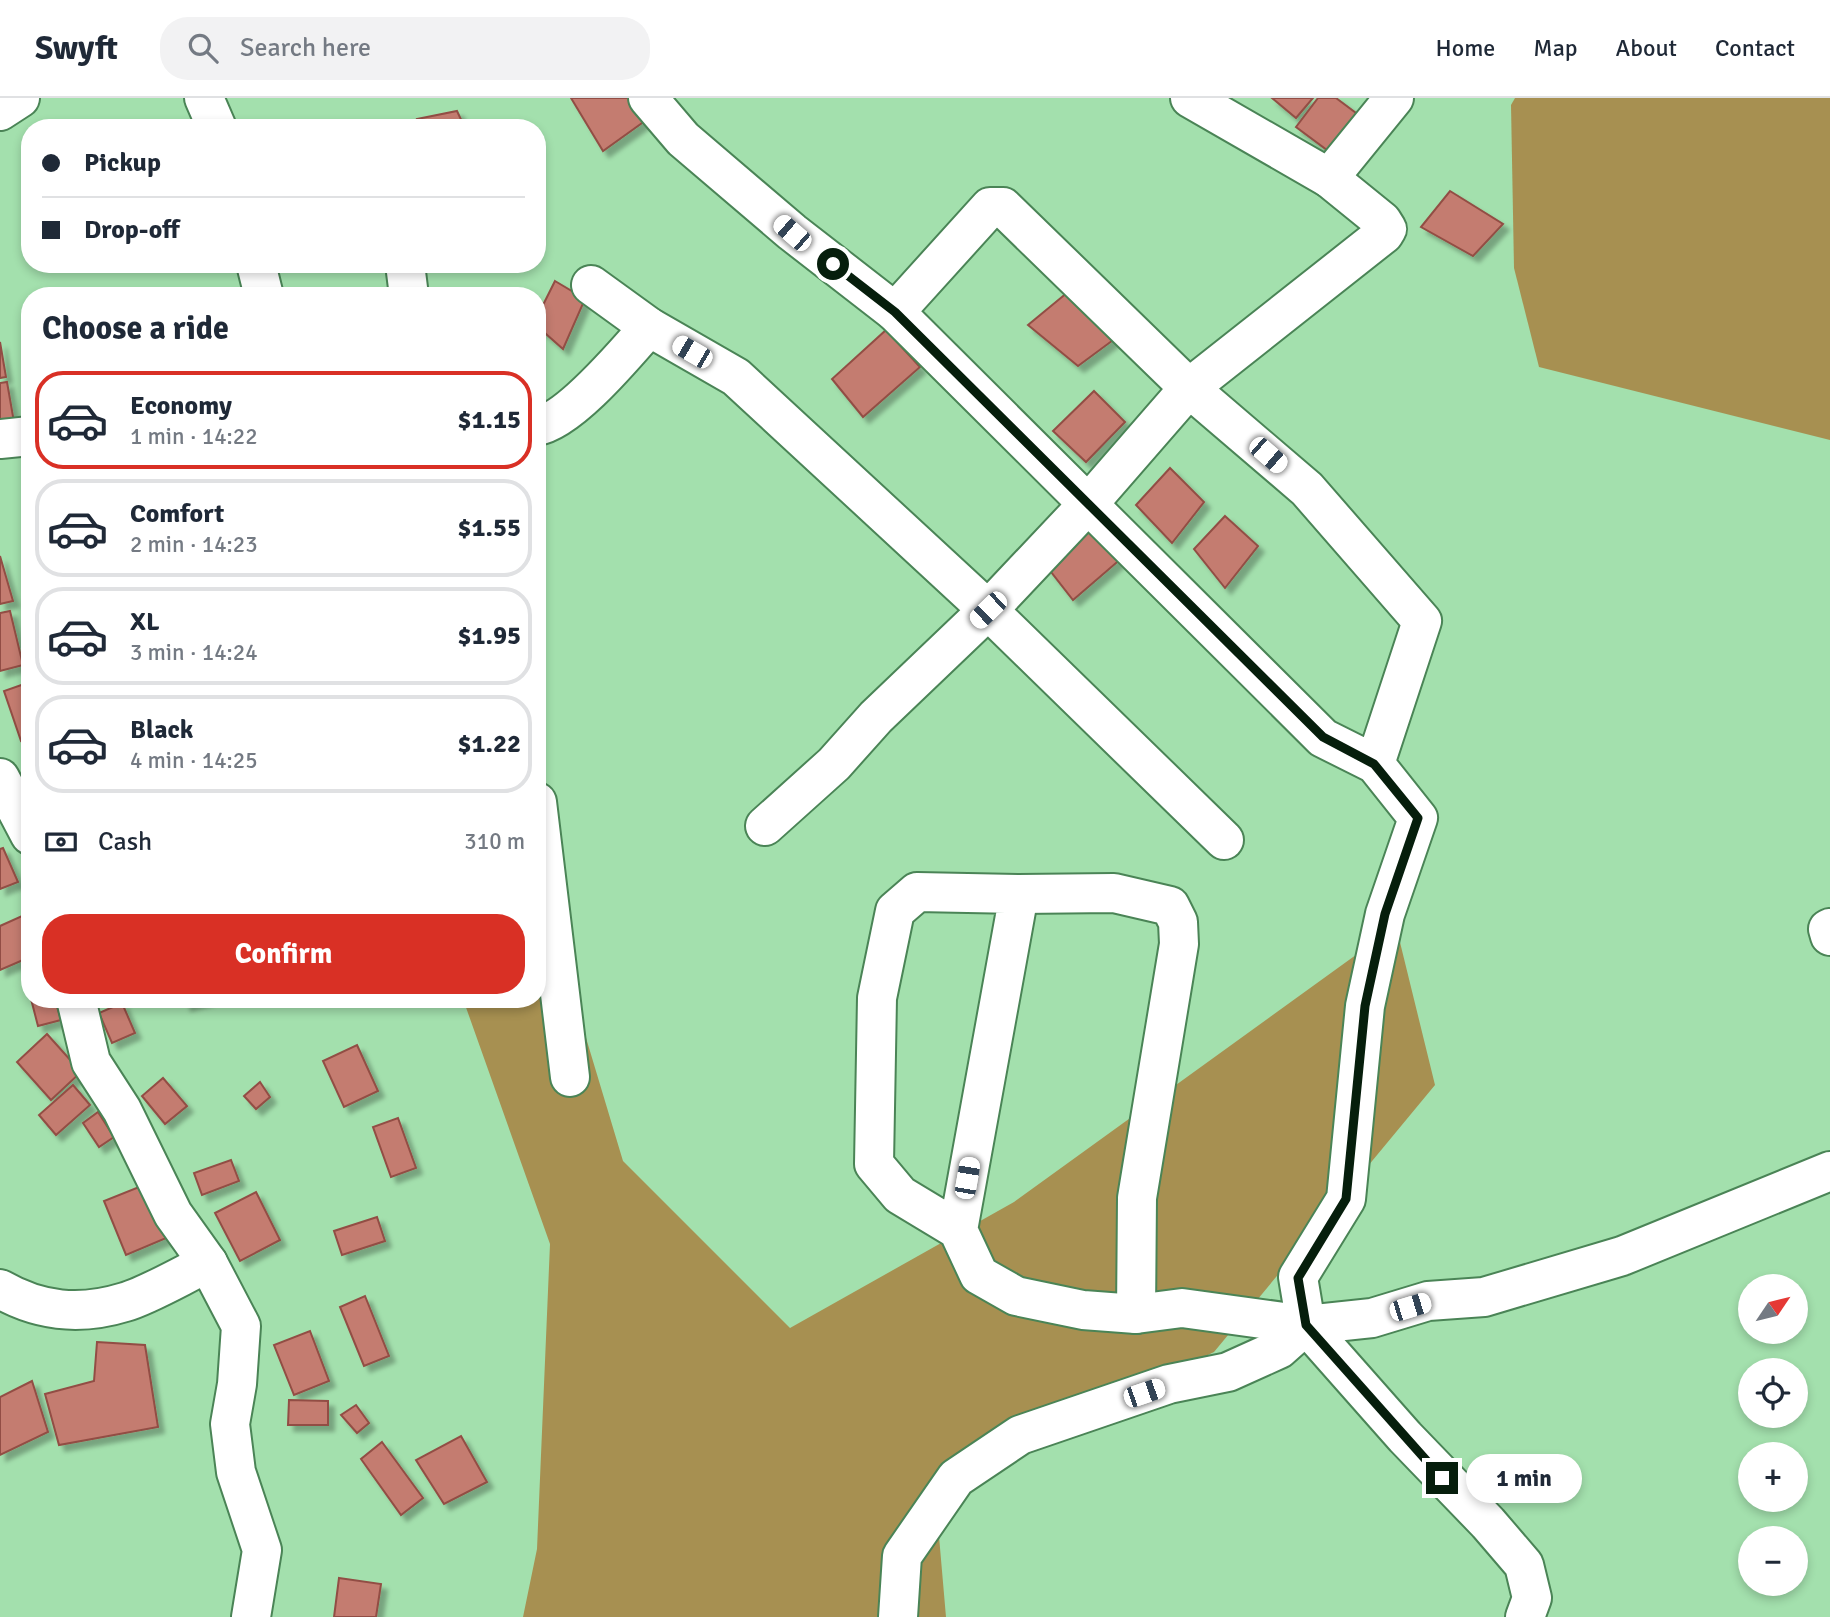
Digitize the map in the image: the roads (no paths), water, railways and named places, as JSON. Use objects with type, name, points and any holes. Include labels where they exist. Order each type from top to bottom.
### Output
[{"type":"street","points":[[0,111],[20,98]]},
{"type":"street","points":[[204,98],[213,119]]},
{"type":"street","points":[[648,98],[683,139],[792,233],[895,312],[1323,737],[1374,764],[1418,818],[1385,914],[1365,1006],[1346,1199],[1298,1278],[1306,1325],[1524,1565],[1532,1598],[1525,1617]]},
{"type":"street","points":[[765,826],[834,764],[876,717],[988,610],[1089,503],[1189,388],[1387,229],[1382,221],[1329,178],[1190,98]]},
{"type":"street","points":[[1329,178],[1394,98]]},
{"type":"street","points":[[895,312],[990,207],[1003,207],[1189,388],[1307,489],[1422,621],[1374,764]]},
{"type":"street","points":[[591,285],[649,327],[736,377],[988,610],[1224,840]]},
{"type":"street","points":[[546,424],[560,416],[603,378],[649,327]]},
{"type":"street","points":[[0,439],[21,437]]},
{"type":"street","points":[[0,778],[21,818]]},
{"type":"street","points":[[546,877],[570,1077]]},
{"type":"street","points":[[1136,1314],[1137,1198],[1179,944],[1178,922],[1170,906],[1114,893],[917,892],[895,911],[877,999],[874,1164],[900,1195],[958,1230],[979,1275],[1016,1296],[1083,1310],[1136,1314],[1182,1308],[1306,1325],[1372,1318],[1428,1301],[1484,1297],[1609,1260],[1830,1171]]},
{"type":"street","points":[[958,1230],[1019,894]]},
{"type":"street","points":[[1830,928],[1830,936]]},
{"type":"street","points":[[78,1008],[91,1062],[122,1110],[173,1214],[208,1263],[241,1326],[237,1384],[230,1424],[236,1472],[262,1550],[251,1617]]},
{"type":"street","points":[[0,1289],[23,1302],[69,1311],[125,1302],[208,1263]]},
{"type":"street","points":[[898,1617],[902,1556],[956,1478],[1020,1435],[1169,1384],[1228,1372],[1279,1349],[1306,1325]]}]
